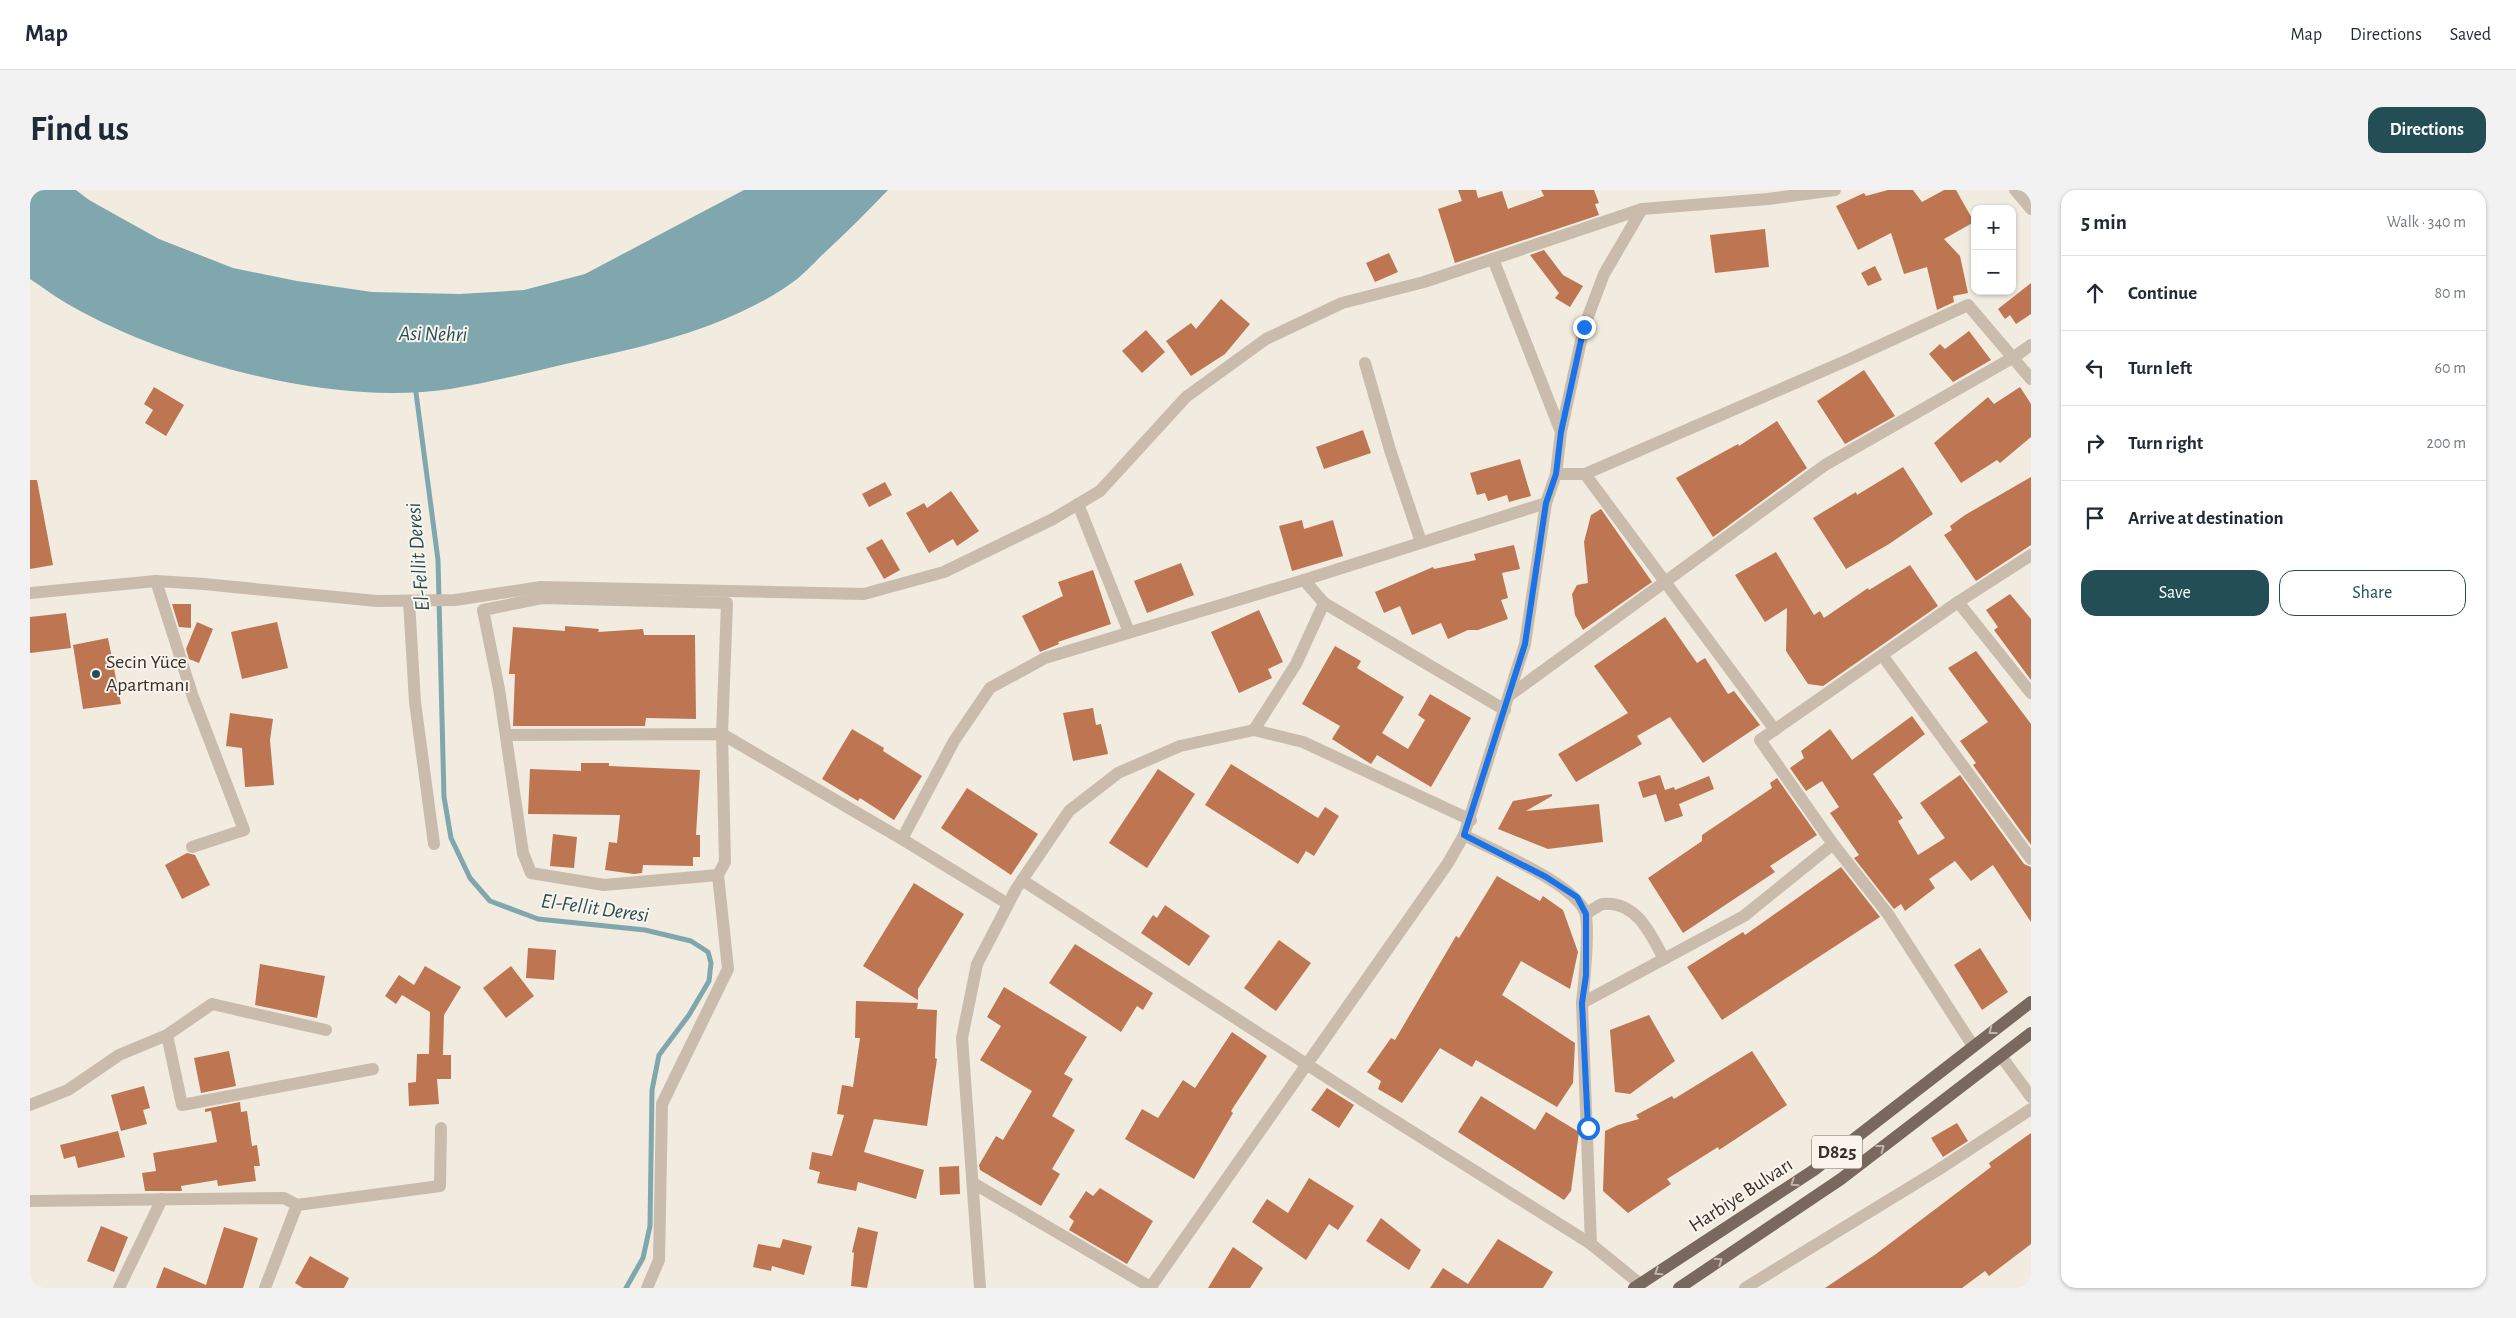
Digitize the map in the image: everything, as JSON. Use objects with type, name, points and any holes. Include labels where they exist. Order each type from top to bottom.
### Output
[{"type":"main road","name":"Harbiye Bulvarı","points":[[1637,1286],[1814,1170],[2031,1002]]},
{"type":"main road","name":"Harbiye Bulvarı","points":[[1679,1288],[1841,1179],[2031,1034]]},
{"type":"street","points":[[482,603],[541,587],[864,594],[944,572],[1053,519],[1100,491],[1186,397],[1266,339],[1342,303],[1424,282],[1642,209],[1768,199],[1835,190]]},
{"type":"street","points":[[2015,190],[2031,209]]},
{"type":"street","points":[[973,1183],[1151,1288],[1448,863],[1471,820],[1525,644],[1546,503],[1556,474],[1561,432],[1584,327],[1604,274],[1642,209]]},
{"type":"street","points":[[1493,259],[1561,432]]},
{"type":"street","points":[[1556,474],[1585,474],[1848,360],[1968,305],[2031,379]]},
{"type":"street","points":[[1510,695],[1825,464],[2014,357],[2031,345]]},
{"type":"street","points":[[1365,363],[1390,450],[1421,542]]},
{"type":"street","points":[[1585,474],[1775,730]]},
{"type":"street","points":[[902,839],[954,741],[990,688],[1045,658],[1304,580],[1546,503]]},
{"type":"street","points":[[1078,504],[1129,632]]},
{"type":"street","points":[[1973,1046],[1888,914],[1833,844],[1760,740],[1958,602],[2031,555]]},
{"type":"street","points":[[1304,580],[1324,603],[1505,710]]},
{"type":"street","points":[[30,593],[156,582],[204,584],[377,601],[450,600],[482,603],[542,598],[727,603],[722,734],[725,862],[718,874],[728,969],[662,1104],[659,1260],[646,1288]]},
{"type":"street","points":[[156,582],[193,697],[244,830],[192,847]]},
{"type":"street","points":[[409,601],[415,702],[434,844]]},
{"type":"street","points":[[1958,602],[2031,693]]},
{"type":"street","points":[[482,603],[506,735],[523,854],[531,873],[604,885],[718,874]]},
{"type":"street","points":[[1254,730],[1296,664],[1324,603]]},
{"type":"street","points":[[1882,655],[2031,859]]},
{"type":"street","points":[[980,1288],[962,1038],[977,964],[1022,880],[1069,811],[1118,773],[1180,746],[1254,730],[1303,742],[1471,820]]},
{"type":"street","points":[[506,735],[722,734],[902,839],[1008,904]]},
{"type":"street","points":[[1464,835],[1546,877],[1577,897],[1586,914],[1586,975],[1582,1003],[1591,1244]]},
{"type":"street","points":[[1582,1003],[1744,916],[1833,844]]},
{"type":"street","points":[[1022,880],[1591,1244],[1637,1286]]},
{"type":"street","points":[[1586,914],[1602,904],[1624,907],[1645,924],[1664,959]]},
{"type":"street","points":[[30,1106],[68,1090],[119,1055],[167,1035],[212,1004],[326,1030]]},
{"type":"street","points":[[167,1035],[182,1105],[373,1069]]},
{"type":"street","points":[[2001,1056],[2031,1097]]},
{"type":"street","points":[[1745,1288],[1938,1170],[2031,1108]]},
{"type":"street","points":[[30,1201],[284,1198],[297,1205],[440,1186],[441,1128]]},
{"type":"street","points":[[119,1288],[162,1199]]},
{"type":"street","points":[[265,1288],[297,1205]]},
{"type":"water","name":"Asi Nehri","points":[[30,190],[76,190],[89,200],[159,239],[233,268],[297,281],[372,292],[460,294],[524,290],[585,274],[744,190],[888,190],[797,279],[770,297],[719,322],[637,348],[516,376],[450,389],[405,393],[357,392],[307,386],[256,376],[158,346],[73,307],[30,279]]},
{"type":"building","points":[[1458,190],[1476,190],[1478,198],[1502,191],[1508,209],[1544,196],[1541,190],[1594,190],[1599,203],[1595,204],[1599,215],[1455,263],[1438,209],[1462,201]]},
{"type":"building","points":[[1888,190],[1913,190],[1922,202],[1944,190],[1956,190],[1971,217],[1971,224],[1944,239],[1960,256],[1968,293],[1953,296],[1954,302],[1937,310],[1927,267],[1904,274],[1891,233],[1858,250],[1836,206],[1864,193],[1866,196]]},
{"type":"building","points":[[1765,229],[1769,267],[1715,273],[1710,235]]},
{"type":"building","points":[[1544,250],[1563,275],[1583,286],[1570,307],[1555,298],[1559,293],[1530,255]]},
{"type":"building","points":[[1389,253],[1398,272],[1375,282],[1366,263]]},
{"type":"building","points":[[1875,266],[1882,280],[1868,286],[1861,273]]},
{"type":"building","points":[[2031,283],[2031,314],[2016,324],[2010,315],[2005,319],[1998,309]]},
{"type":"building","points":[[1221,299],[1250,324],[1225,354],[1191,376],[1166,341],[1191,323],[1196,329]]},
{"type":"building","points":[[1146,330],[1165,352],[1142,373],[1122,351]]},
{"type":"building","points":[[1969,331],[1991,360],[1953,382],[1929,354],[1940,344],[1945,349]]},
{"type":"building","points":[[1864,370],[1895,416],[1845,444],[1817,401]]},
{"type":"building","points":[[154,387],[184,405],[166,436],[145,423],[153,410],[144,404]]},
{"type":"building","points":[[2020,387],[2031,404],[2031,437],[2000,463],[1997,460],[1961,483],[1934,443],[1988,397],[1994,404]]},
{"type":"building","points":[[1777,421],[1807,468],[1713,537],[1676,478],[1738,444],[1739,446]]},
{"type":"building","points":[[1363,430],[1371,453],[1324,469],[1316,447]]},
{"type":"building","points":[[1520,459],[1531,496],[1509,502],[1507,495],[1488,501],[1485,493],[1477,495],[1470,473]]},
{"type":"building","points":[[1903,467],[1933,514],[1889,544],[1846,569],[1813,518],[1856,492],[1857,495]]},
{"type":"building","points":[[2031,477],[2031,545],[1976,581],[1944,535],[1952,530],[1950,526],[1965,515]]},
{"type":"building","points":[[30,480],[37,480],[53,565],[30,569]]},
{"type":"building","points":[[885,482],[892,495],[869,507],[862,494]]},
{"type":"building","points":[[951,491],[979,531],[957,546],[953,539],[929,553],[906,513],[924,503],[927,508]]},
{"type":"building","points":[[1601,509],[1652,582],[1583,630],[1575,615],[1572,594],[1577,585],[1588,583],[1584,542],[1591,515]]},
{"type":"building","points":[[1302,520],[1304,529],[1333,520],[1343,556],[1292,571],[1279,526]]},
{"type":"building","points":[[882,539],[900,570],[884,579],[866,548]]},
{"type":"building","points":[[1514,545],[1520,569],[1502,573],[1508,598],[1501,600],[1508,619],[1478,630],[1468,630],[1448,639],[1441,623],[1412,635],[1400,606],[1384,613],[1375,592],[1433,567],[1434,569],[1476,560],[1474,554]]},
{"type":"building","points":[[1776,552],[1814,615],[1820,611],[1824,618],[1868,588],[1869,590],[1910,565],[1938,606],[1823,686],[1808,684],[1786,651],[1787,608],[1765,622],[1735,575]]},
{"type":"building","points":[[1181,563],[1194,595],[1147,613],[1134,581]]},
{"type":"building","points":[[1093,570],[1111,624],[1058,642],[1059,644],[1040,652],[1022,616],[1063,596],[1058,582]]},
{"type":"building","points":[[2010,594],[2031,619],[2031,680],[1994,630],[1998,627],[1986,610]]},
{"type":"building","points":[[172,604],[191,604],[191,628],[179,627]]},
{"type":"building","points":[[1259,610],[1283,662],[1268,669],[1272,678],[1239,693],[1211,632]]},
{"type":"building","points":[[66,613],[71,648],[30,653],[30,617]]},
{"type":"building","points":[[1665,617],[1697,663],[1705,658],[1728,694],[1734,691],[1760,725],[1703,763],[1670,717],[1637,736],[1642,744],[1576,782],[1558,754],[1628,713],[1594,666]]},
{"type":"building","points":[[197,622],[213,629],[199,663],[189,659],[186,649]]},
{"type":"building","points":[[277,622],[288,668],[242,679],[231,632]]},
{"type":"building","points":[[565,626],[599,629],[598,632],[643,629],[644,635],[695,635],[696,719],[646,718],[645,726],[513,726],[515,674],[509,674],[513,627],[565,631]]},
{"type":"building","name":"Secin Yüce Apartmanı","points":[[108,638],[121,704],[83,709],[73,645]]},
{"type":"building","points":[[1335,646],[1361,661],[1357,668],[1404,697],[1382,733],[1408,749],[1425,720],[1418,715],[1430,694],[1471,718],[1431,787],[1377,755],[1371,764],[1332,739],[1340,726],[1302,704]]},
{"type":"building","points":[[1976,651],[2031,724],[2031,845],[1973,765],[1976,763],[1960,741],[1988,722],[1948,668]]},
{"type":"building","points":[[1093,708],[1096,725],[1101,724],[1108,754],[1073,761],[1063,713]]},
{"type":"building","points":[[230,713],[273,719],[270,740],[274,785],[245,787],[242,748],[226,746]]},
{"type":"building","points":[[1912,716],[1925,734],[1873,774],[1903,818],[1898,821],[1918,855],[1945,838],[1920,803],[1960,775],[2024,864],[2031,867],[2031,922],[1993,865],[1971,881],[1955,861],[1929,879],[1935,888],[1905,911],[1901,904],[1894,909],[1854,858],[1859,855],[1830,813],[1839,807],[1822,781],[1806,791],[1790,768],[1804,758],[1801,751],[1830,729],[1852,760]]},
{"type":"building","points":[[852,729],[884,748],[883,751],[922,776],[894,820],[860,798],[858,801],[822,779]]},
{"type":"building","points":[[581,763],[609,763],[609,766],[700,770],[696,835],[700,835],[700,857],[693,857],[693,866],[643,865],[642,873],[634,874],[605,870],[609,842],[617,843],[620,815],[528,814],[530,769],[581,771]]},
{"type":"building","points":[[1231,764],[1318,818],[1325,807],[1339,816],[1314,856],[1306,851],[1298,864],[1205,805]]},
{"type":"building","points":[[1158,769],[1195,794],[1147,868],[1109,843]]},
{"type":"building","points":[[1660,775],[1665,790],[1674,787],[1675,790],[1709,776],[1714,789],[1679,804],[1683,816],[1665,822],[1656,794],[1643,798],[1638,782]]},
{"type":"building","points":[[1777,778],[1817,835],[1770,866],[1775,872],[1683,933],[1648,878],[1702,841],[1702,835],[1772,788],[1770,783]]},
{"type":"building","points":[[967,788],[1038,834],[1011,875],[941,828]]},
{"type":"building","points":[[1552,794],[1552,796],[1526,811],[1599,804],[1603,842],[1548,849],[1498,829],[1513,801]]},
{"type":"building","points":[[553,834],[577,837],[574,868],[550,866]]},
{"type":"building","points":[[187,853],[195,855],[210,885],[182,899],[165,865]]},
{"type":"building","points":[[1841,867],[1880,917],[1722,1020],[1687,967],[1743,932],[1745,935]]},
{"type":"building","points":[[1497,876],[1540,901],[1543,896],[1563,910],[1578,952],[1570,989],[1521,961],[1502,995],[1575,1043],[1573,1083],[1557,1107],[1476,1060],[1472,1067],[1440,1048],[1402,1103],[1378,1089],[1381,1081],[1367,1072],[1391,1038],[1395,1040],[1456,936],[1459,938]]},
{"type":"building","points":[[914,883],[964,914],[918,989],[918,1000],[863,966]]},
{"type":"building","points":[[1165,905],[1210,936],[1189,966],[1141,933],[1153,915],[1157,918]]},
{"type":"building","points":[[1279,940],[1311,963],[1276,1011],[1244,988]]},
{"type":"building","points":[[1075,944],[1153,993],[1143,1010],[1137,1006],[1121,1032],[1049,983]]},
{"type":"building","points":[[528,948],[556,950],[554,980],[526,978]]},
{"type":"building","points":[[1980,948],[2008,992],[1982,1010],[1954,965]]},
{"type":"building","points":[[260,964],[325,976],[317,1018],[255,1005]]},
{"type":"building","points":[[425,966],[461,987],[444,1015],[443,1055],[451,1055],[451,1079],[437,1079],[439,1104],[409,1106],[408,1083],[416,1082],[417,1054],[429,1054],[430,1012],[402,995],[396,1004],[385,996],[399,975],[414,985]]},
{"type":"building","points":[[511,966],[534,996],[506,1018],[483,988]]},
{"type":"building","points":[[1004,987],[1087,1037],[1064,1074],[1073,1079],[1052,1116],[1075,1130],[1052,1169],[1060,1174],[1041,1206],[980,1170],[979,1165],[996,1136],[1003,1140],[1032,1091],[980,1060],[1001,1026],[987,1017]]},
{"type":"building","points":[[856,1001],[918,1003],[917,1009],[937,1010],[935,1058],[937,1059],[927,1126],[874,1119],[864,1152],[924,1170],[916,1199],[858,1182],[856,1191],[817,1183],[820,1172],[809,1169],[812,1152],[832,1156],[844,1115],[837,1114],[842,1085],[853,1087],[860,1038],[855,1038]]},
{"type":"building","points":[[1649,1015],[1675,1061],[1630,1094],[1615,1092],[1610,1030]]},
{"type":"building","points":[[1232,1032],[1267,1056],[1231,1111],[1233,1113],[1194,1179],[1125,1139],[1142,1109],[1158,1118],[1183,1080],[1195,1088]]},
{"type":"building","points":[[229,1051],[236,1086],[201,1093],[194,1058]]},
{"type":"building","points":[[1752,1051],[1787,1105],[1719,1150],[1718,1147],[1667,1179],[1671,1184],[1628,1213],[1603,1191],[1605,1131],[1639,1119],[1636,1115],[1672,1096],[1674,1099]]},
{"type":"building","points":[[144,1086],[150,1108],[143,1110],[147,1124],[121,1131],[111,1095]]},
{"type":"building","points":[[1327,1088],[1354,1105],[1339,1128],[1311,1110]]},
{"type":"building","points":[[1481,1096],[1535,1130],[1546,1112],[1579,1132],[1571,1191],[1564,1200],[1458,1132]]},
{"type":"building","points":[[240,1102],[241,1112],[247,1111],[252,1146],[257,1145],[260,1166],[254,1166],[256,1181],[218,1186],[217,1180],[181,1186],[182,1191],[145,1191],[142,1173],[156,1171],[153,1153],[217,1142],[211,1111],[205,1112],[205,1109]]},
{"type":"building","points":[[1957,1123],[1968,1141],[1943,1157],[1931,1138]]},
{"type":"building","points":[[118,1131],[125,1157],[78,1168],[75,1156],[64,1159],[60,1145]]},
{"type":"building","points":[[2031,1133],[2031,1244],[1989,1276],[1985,1271],[1962,1288],[1825,1288],[1876,1254],[1991,1167],[1989,1163]]},
{"type":"building","points":[[959,1166],[960,1194],[940,1195],[939,1167]]},
{"type":"building","points":[[1309,1178],[1354,1206],[1338,1230],[1329,1224],[1306,1260],[1252,1222],[1267,1199],[1288,1213]]},
{"type":"building","points":[[1100,1188],[1153,1221],[1127,1264],[1069,1230],[1074,1221],[1069,1217],[1086,1191],[1093,1196]]},
{"type":"building","points":[[1381,1218],[1421,1250],[1409,1270],[1366,1241]]},
{"type":"building","points":[[101,1226],[128,1237],[114,1272],[87,1261]]},
{"type":"building","points":[[224,1227],[258,1238],[243,1288],[156,1288],[164,1267],[206,1285]]},
{"type":"building","points":[[858,1227],[878,1232],[867,1288],[851,1286],[854,1253],[852,1252]]},
{"type":"building","points":[[783,1239],[812,1246],[804,1275],[772,1266],[771,1271],[753,1267],[758,1244],[780,1248]]},
{"type":"building","points":[[1498,1239],[1553,1272],[1543,1288],[1430,1288],[1443,1268],[1468,1284]]},
{"type":"building","points":[[1233,1247],[1263,1268],[1250,1288],[1208,1288]]},
{"type":"building","points":[[310,1256],[349,1278],[344,1288],[303,1288],[295,1283]]},
{"type":"waterway","name":"El-Fellit Deresi","points":[[415,385],[438,560],[444,797],[451,838],[470,878],[490,901],[538,919],[645,930],[691,941],[708,952],[711,963],[709,981],[689,1015],[659,1055],[652,1090],[650,1226],[643,1258],[626,1288]]},
{"type":"place","name":"Secin Yüce Apartmanı","points":[[96,674]]},
{"type":"route","points":[[1584,327],[1561,432],[1556,474],[1546,503],[1525,644],[1496,743],[1471,820],[1464,835],[1546,877],[1577,897],[1586,914],[1586,975],[1582,1003],[1588,1128]]}]
